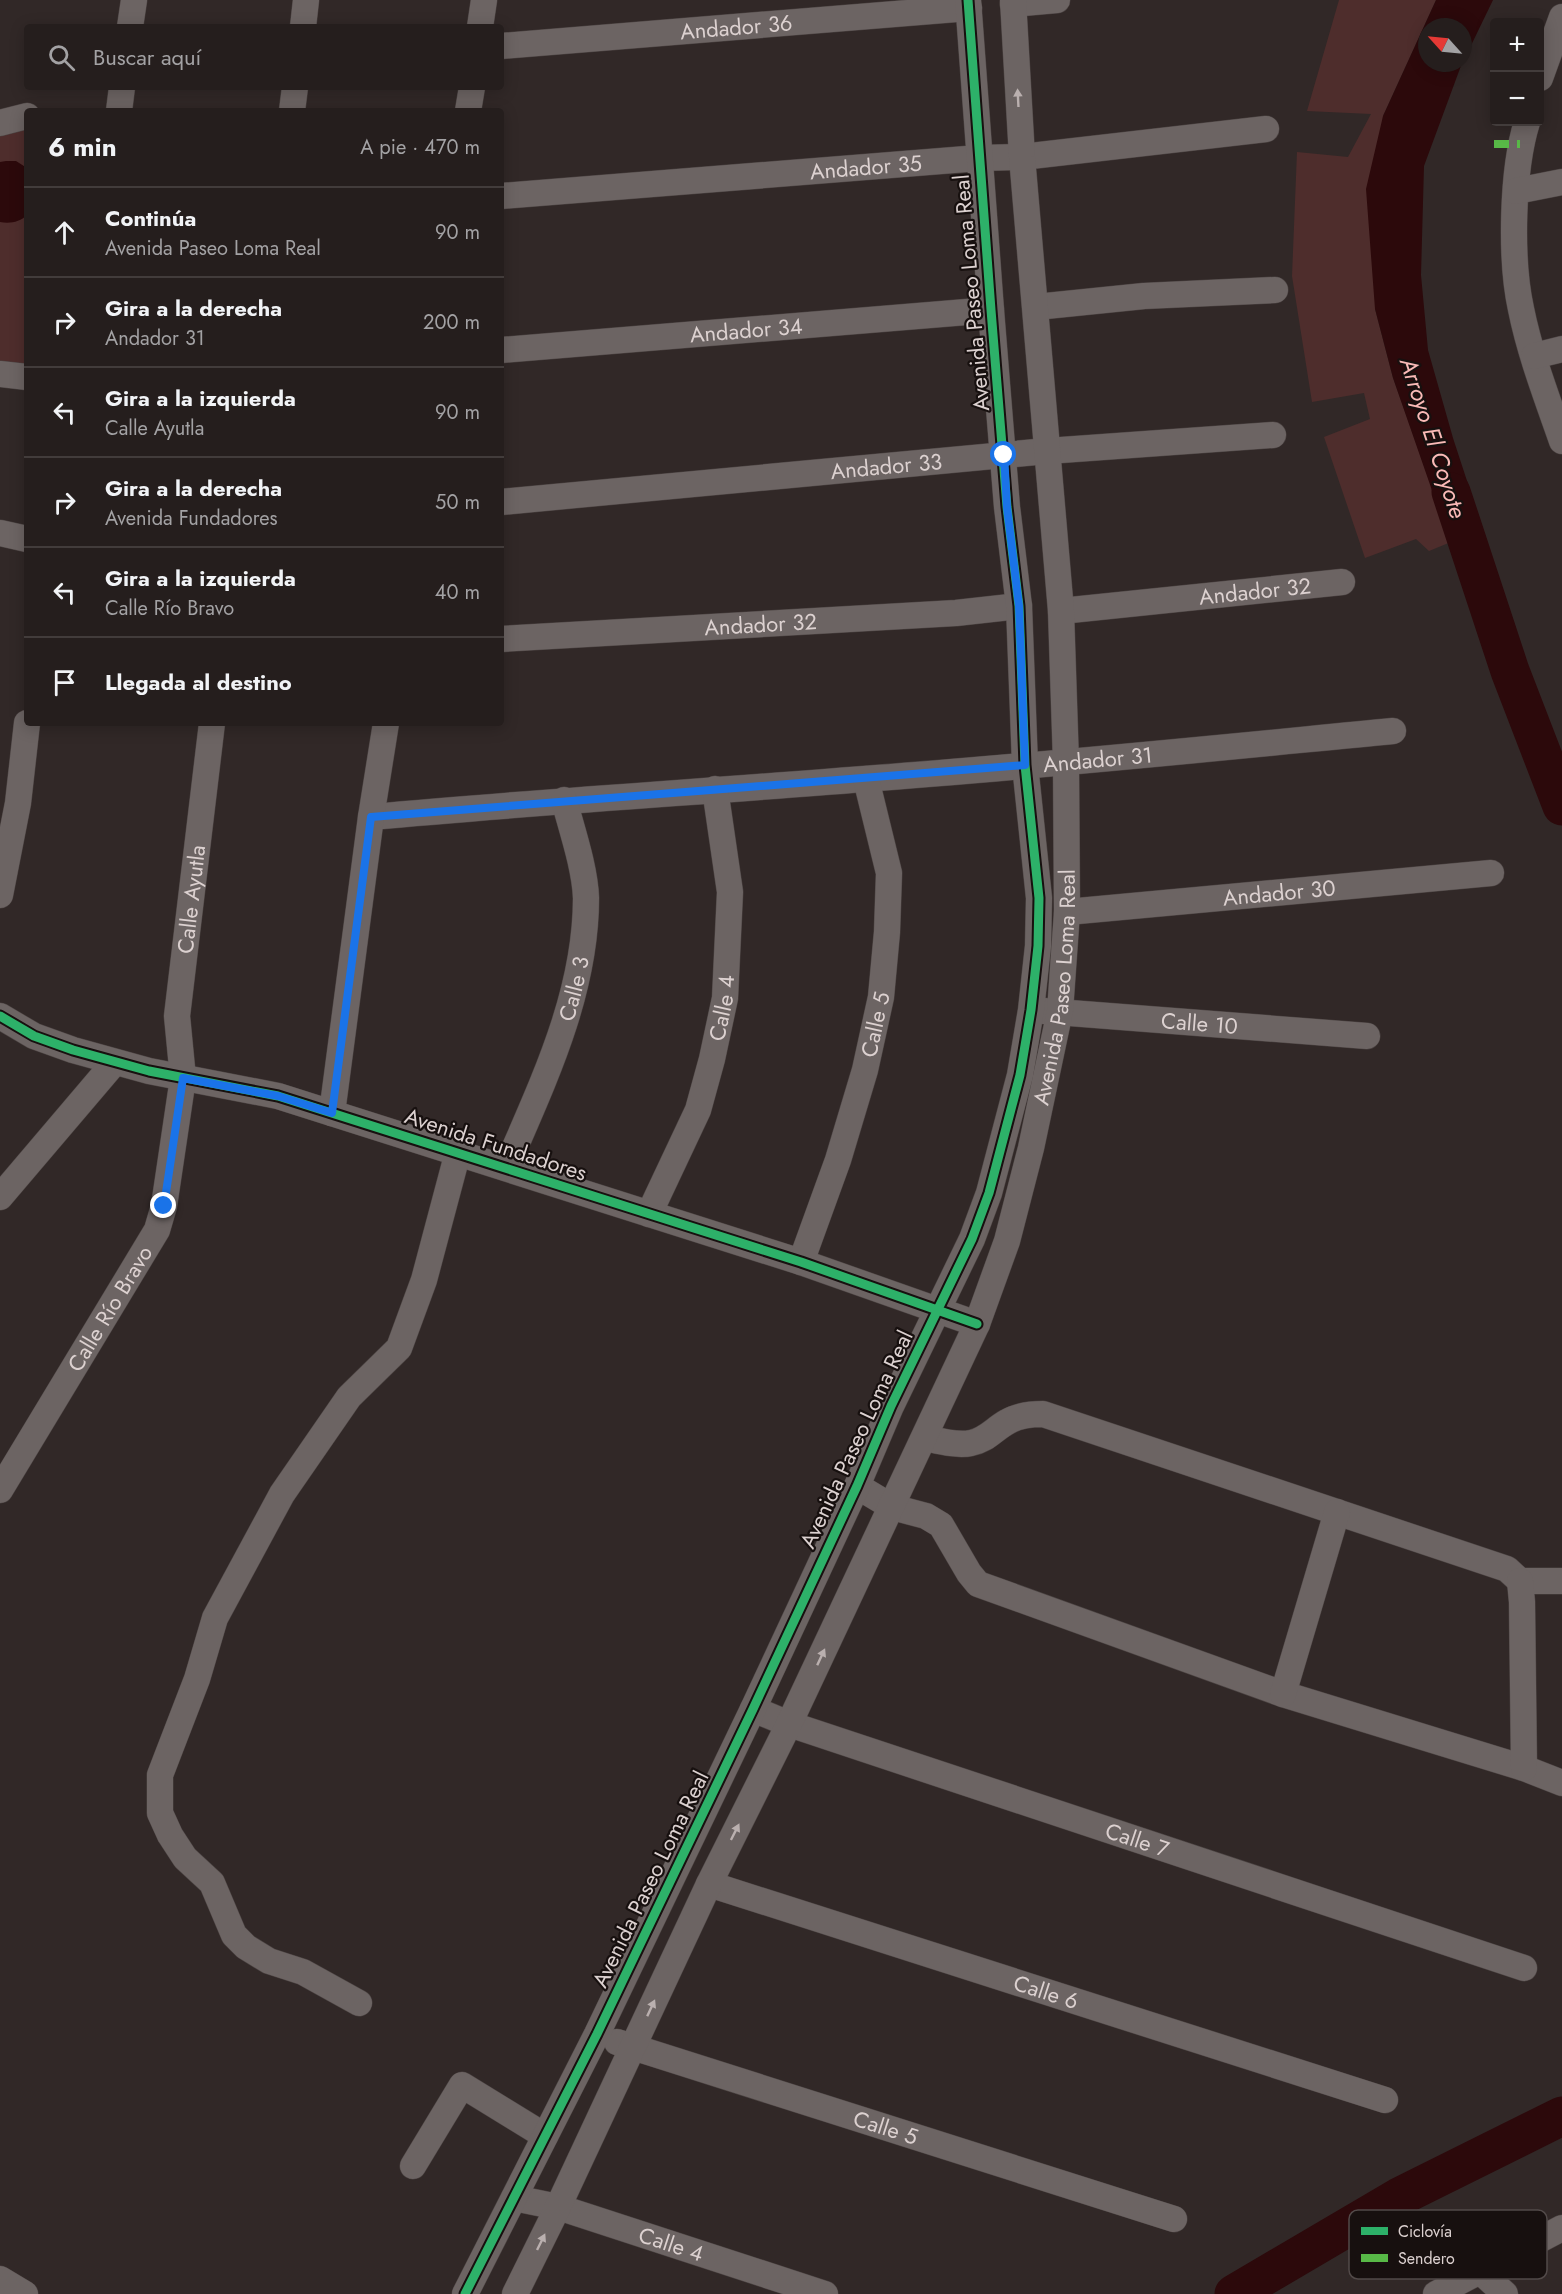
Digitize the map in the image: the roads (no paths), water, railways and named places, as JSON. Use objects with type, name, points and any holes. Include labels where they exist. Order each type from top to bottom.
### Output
[{"type":"street","points":[[130,24],[134,0]]},
{"type":"street","points":[[303,24],[306,0]]},
{"type":"street","points":[[480,24],[484,0]]},
{"type":"street","points":[[1013,2],[1057,0]]},
{"type":"street","name":"Avenida Paseo Loma Real","points":[[515,2294],[709,1884],[789,1724],[977,1324],[1007,1240],[1046,1080],[1060,1011],[1067,912],[1066,763],[1060,611],[1022,156],[1013,2]]},
{"type":"street","name":"Avenida Paseo Loma Real","points":[[465,2294],[597,2034],[753,1709],[972,1239],[989,1193],[1020,1075],[1031,1010],[1038,946],[1039,898],[1025,765],[1019,606],[1007,507],[969,4]]},
{"type":"street","name":"Andador 36","points":[[504,46],[969,4]]},
{"type":"street","points":[[1541,72],[1562,17]]},
{"type":"street","points":[[119,108],[122,90]]},
{"type":"street","points":[[292,108],[295,90]]},
{"type":"street","points":[[468,108],[471,90]]},
{"type":"street","points":[[0,123],[24,117]]},
{"type":"street","points":[[1526,126],[1520,144],[1516,191],[1517,279],[1521,308],[1534,356],[1562,441]]},
{"type":"street","name":"Andador 35","points":[[504,196],[1022,156],[1266,129]]},
{"type":"street","points":[[1516,191],[1562,182]]},
{"type":"street","points":[[1036,307],[1144,296],[1275,290]]},
{"type":"street","name":"Andador 34","points":[[504,350],[991,310]]},
{"type":"street","points":[[1534,356],[1562,350]]},
{"type":"street","points":[[0,374],[24,377]]},
{"type":"street","name":"Andador 33","points":[[504,502],[1047,451],[1273,435]]},
{"type":"street","points":[[0,533],[24,538]]},
{"type":"street","name":"Andador 32","points":[[1060,611],[1342,582]]},
{"type":"street","name":"Andador 32","points":[[504,639],[956,613],[1019,606]]},
{"type":"street","points":[[0,895],[9,795],[26,726]]},
{"type":"street","name":"Calle Ayutla","points":[[183,1078],[177,1016],[212,726]]},
{"type":"street","points":[[332,1113],[371,817],[386,726]]},
{"type":"street","name":"Andador 31","points":[[371,817],[564,800],[1066,763],[1393,731]]},
{"type":"street","name":"Calle 5","points":[[801,1262],[838,1160],[865,1070],[881,997],[890,873],[866,779]]},
{"type":"street","name":"Calle 4","points":[[648,1214],[698,1110],[725,998],[730,892],[715,789]]},
{"type":"street","name":"Calle 3","points":[[506,1168],[544,1079],[569,1010],[581,956],[586,897],[564,800]]},
{"type":"street","name":"Andador 30","points":[[1067,912],[1491,873]]},
{"type":"street","name":"Calle 10","points":[[1031,1010],[1367,1036]]},
{"type":"street","name":"Avenida Fundadores","points":[[0,1016],[34,1036],[114,1063],[278,1096],[801,1262],[977,1324]]},
{"type":"street","points":[[0,1197],[114,1063]]},
{"type":"street","points":[[1020,1075],[1046,1080]]},
{"type":"street","name":"Calle Río Bravo","points":[[0,1490],[8,1455],[157,1230],[164,1206],[183,1078]]},
{"type":"street","points":[[359,2003],[303,1972],[270,1961],[246,1947],[234,1935],[212,1883],[185,1858],[160,1813],[160,1775],[197,1679],[214,1618],[282,1494],[349,1397],[399,1348],[424,1280],[458,1152]]},
{"type":"street","points":[[925,1438],[971,1443],[989,1436],[1007,1421],[1028,1414],[1043,1413],[1507,1569],[1520,1581],[1522,1602],[1524,1768]]},
{"type":"street","points":[[857,1485],[892,1507],[926,1516],[941,1525],[978,1584],[1283,1694],[1524,1768],[1562,1783]]},
{"type":"street","points":[[1283,1694],[1337,1512]]},
{"type":"street","points":[[1520,1581],[1562,1581]]},
{"type":"street","name":"Calle 7","points":[[753,1709],[789,1724],[1524,1968]]},
{"type":"street","name":"Calle 6","points":[[709,1884],[1385,2100]]},
{"type":"street","name":"Calle 5","points":[[597,2034],[633,2048],[1174,2219]]},
{"type":"street","points":[[413,2166],[462,2085],[545,2136]]},
{"type":"street","name":"Calle 4","points":[[514,2198],[558,2207],[825,2294]]},
{"type":"street","points":[[1547,2236],[1562,2228]]},
{"type":"street","points":[[1436,2294],[1465,2279]]},
{"type":"street","points":[[1489,2279],[1505,2294]]},
{"type":"street","points":[[0,2280],[25,2294]]},
{"type":"water","points":[[1436,0],[1493,0],[1472,43],[1472,18],[1428,18]]},
{"type":"water","points":[[1418,39],[1418,72],[1459,72],[1424,166],[1421,275],[1428,350],[1453,438],[1485,536],[1452,548],[1393,378],[1375,309],[1366,189],[1383,116]]},
{"type":"water","points":[[16,161],[24,166],[24,217],[18,221],[0,222],[0,162]]},
{"type":"waterway","name":"Arroyo El Coyote","points":[[1451,492],[1510,671],[1562,806]]},
{"type":"waterway","name":"Arroyo El Coyote","points":[[1377,2210],[1562,2116]]},
{"type":"waterway","name":"Arroyo El Coyote","points":[[1234,2294],[1349,2226]]},
{"type":"waterway","points":[[1346,2228],[1349,2233]]}]
